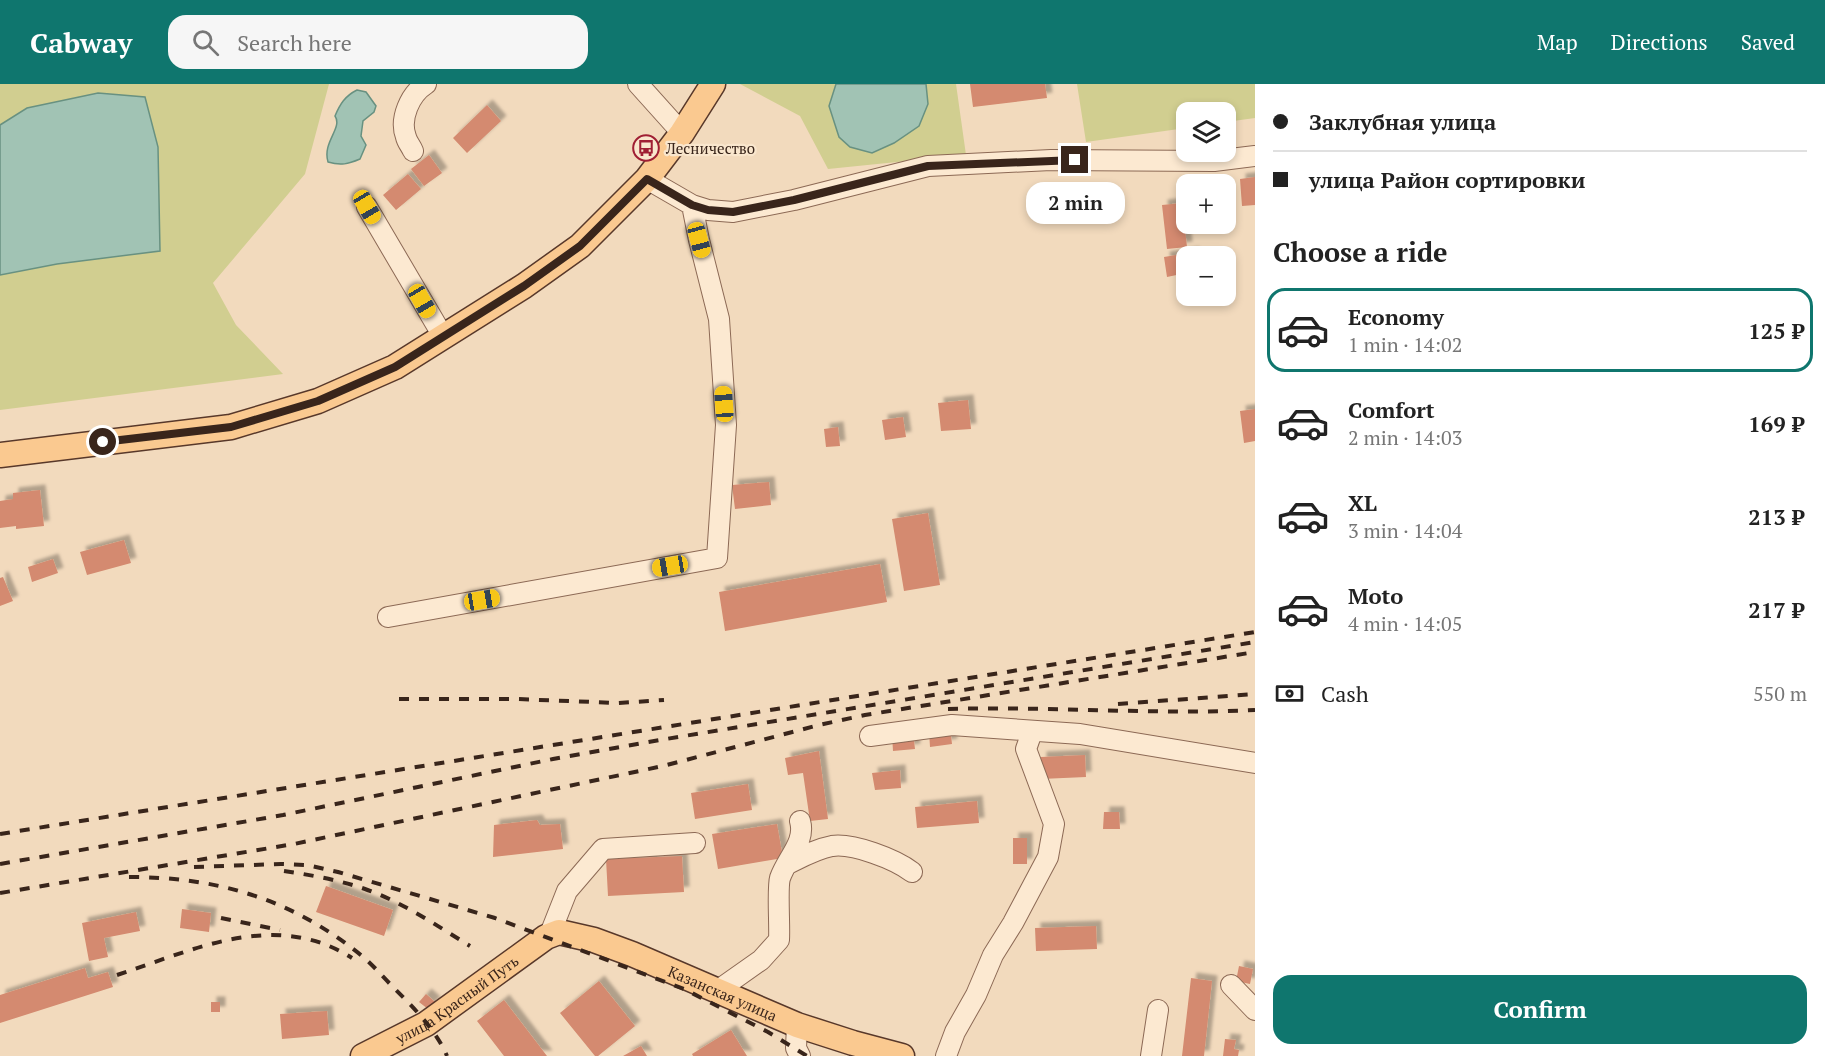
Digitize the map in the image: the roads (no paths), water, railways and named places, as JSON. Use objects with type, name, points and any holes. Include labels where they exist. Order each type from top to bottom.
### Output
[{"type":"main road","points":[[0,455],[231,427],[318,401],[395,367],[524,286],[580,246],[647,179],[682,133],[713,84]]},
{"type":"main road","name":"Казанская улица","points":[[548,935],[559,932],[594,940],[797,1025],[902,1056]]},
{"type":"main road","name":"улица Красный Путь","points":[[363,1056],[426,1024],[548,935]]},
{"type":"street","points":[[413,151],[405,136],[404,124],[409,103],[420,87],[426,84]]},
{"type":"street","points":[[638,84],[682,133]]},
{"type":"street","points":[[647,179],[692,205],[708,210],[733,212],[794,200],[928,166],[1052,160],[1214,161],[1255,156]]},
{"type":"street","points":[[388,617],[717,558],[726,425],[719,319],[692,205]]},
{"type":"street","points":[[367,207],[444,338]]},
{"type":"street","points":[[870,736],[952,725],[1080,734],[1255,763]]},
{"type":"street","points":[[946,1056],[955,1032],[976,995],[993,955],[1048,857],[1054,824],[1026,749],[1032,732]]},
{"type":"street","points":[[717,991],[761,960],[779,940],[780,879],[803,829],[800,821]]},
{"type":"street","points":[[548,935],[567,891],[603,849],[695,843]]},
{"type":"street","points":[[788,864],[812,852],[834,846],[867,850],[903,865],[912,872]]},
{"type":"street","points":[[1231,985],[1255,1010]]},
{"type":"street","points":[[1150,1056],[1158,1010]]},
{"type":"street","points":[[797,1025],[796,1048],[800,1056]]},
{"type":"railway","points":[[0,834],[1255,632]]},
{"type":"railway","points":[[0,864],[283,815],[553,759],[660,740],[1255,642]]},
{"type":"railway","points":[[0,893],[294,844],[663,766],[865,715],[1255,652]]},
{"type":"railway","points":[[1118,704],[1255,694]]},
{"type":"railway","points":[[399,699],[516,699],[618,703],[664,700]]},
{"type":"railway","points":[[948,709],[1178,712],[1255,710]]},
{"type":"railway","points":[[194,867],[307,865],[495,918],[684,989],[768,1032],[807,1056]]},
{"type":"railway","points":[[284,871],[335,880],[379,894],[419,914],[470,946]]},
{"type":"railway","points":[[129,877],[193,881],[223,887],[253,895],[309,920],[336,936],[370,963],[424,1019],[447,1056]]},
{"type":"railway","points":[[221,918],[280,930]]},
{"type":"railway","points":[[117,975],[205,946],[264,935],[294,936],[323,944],[352,958]]},
{"type":"place","name":"Лесничество","points":[[646,148]]}]
